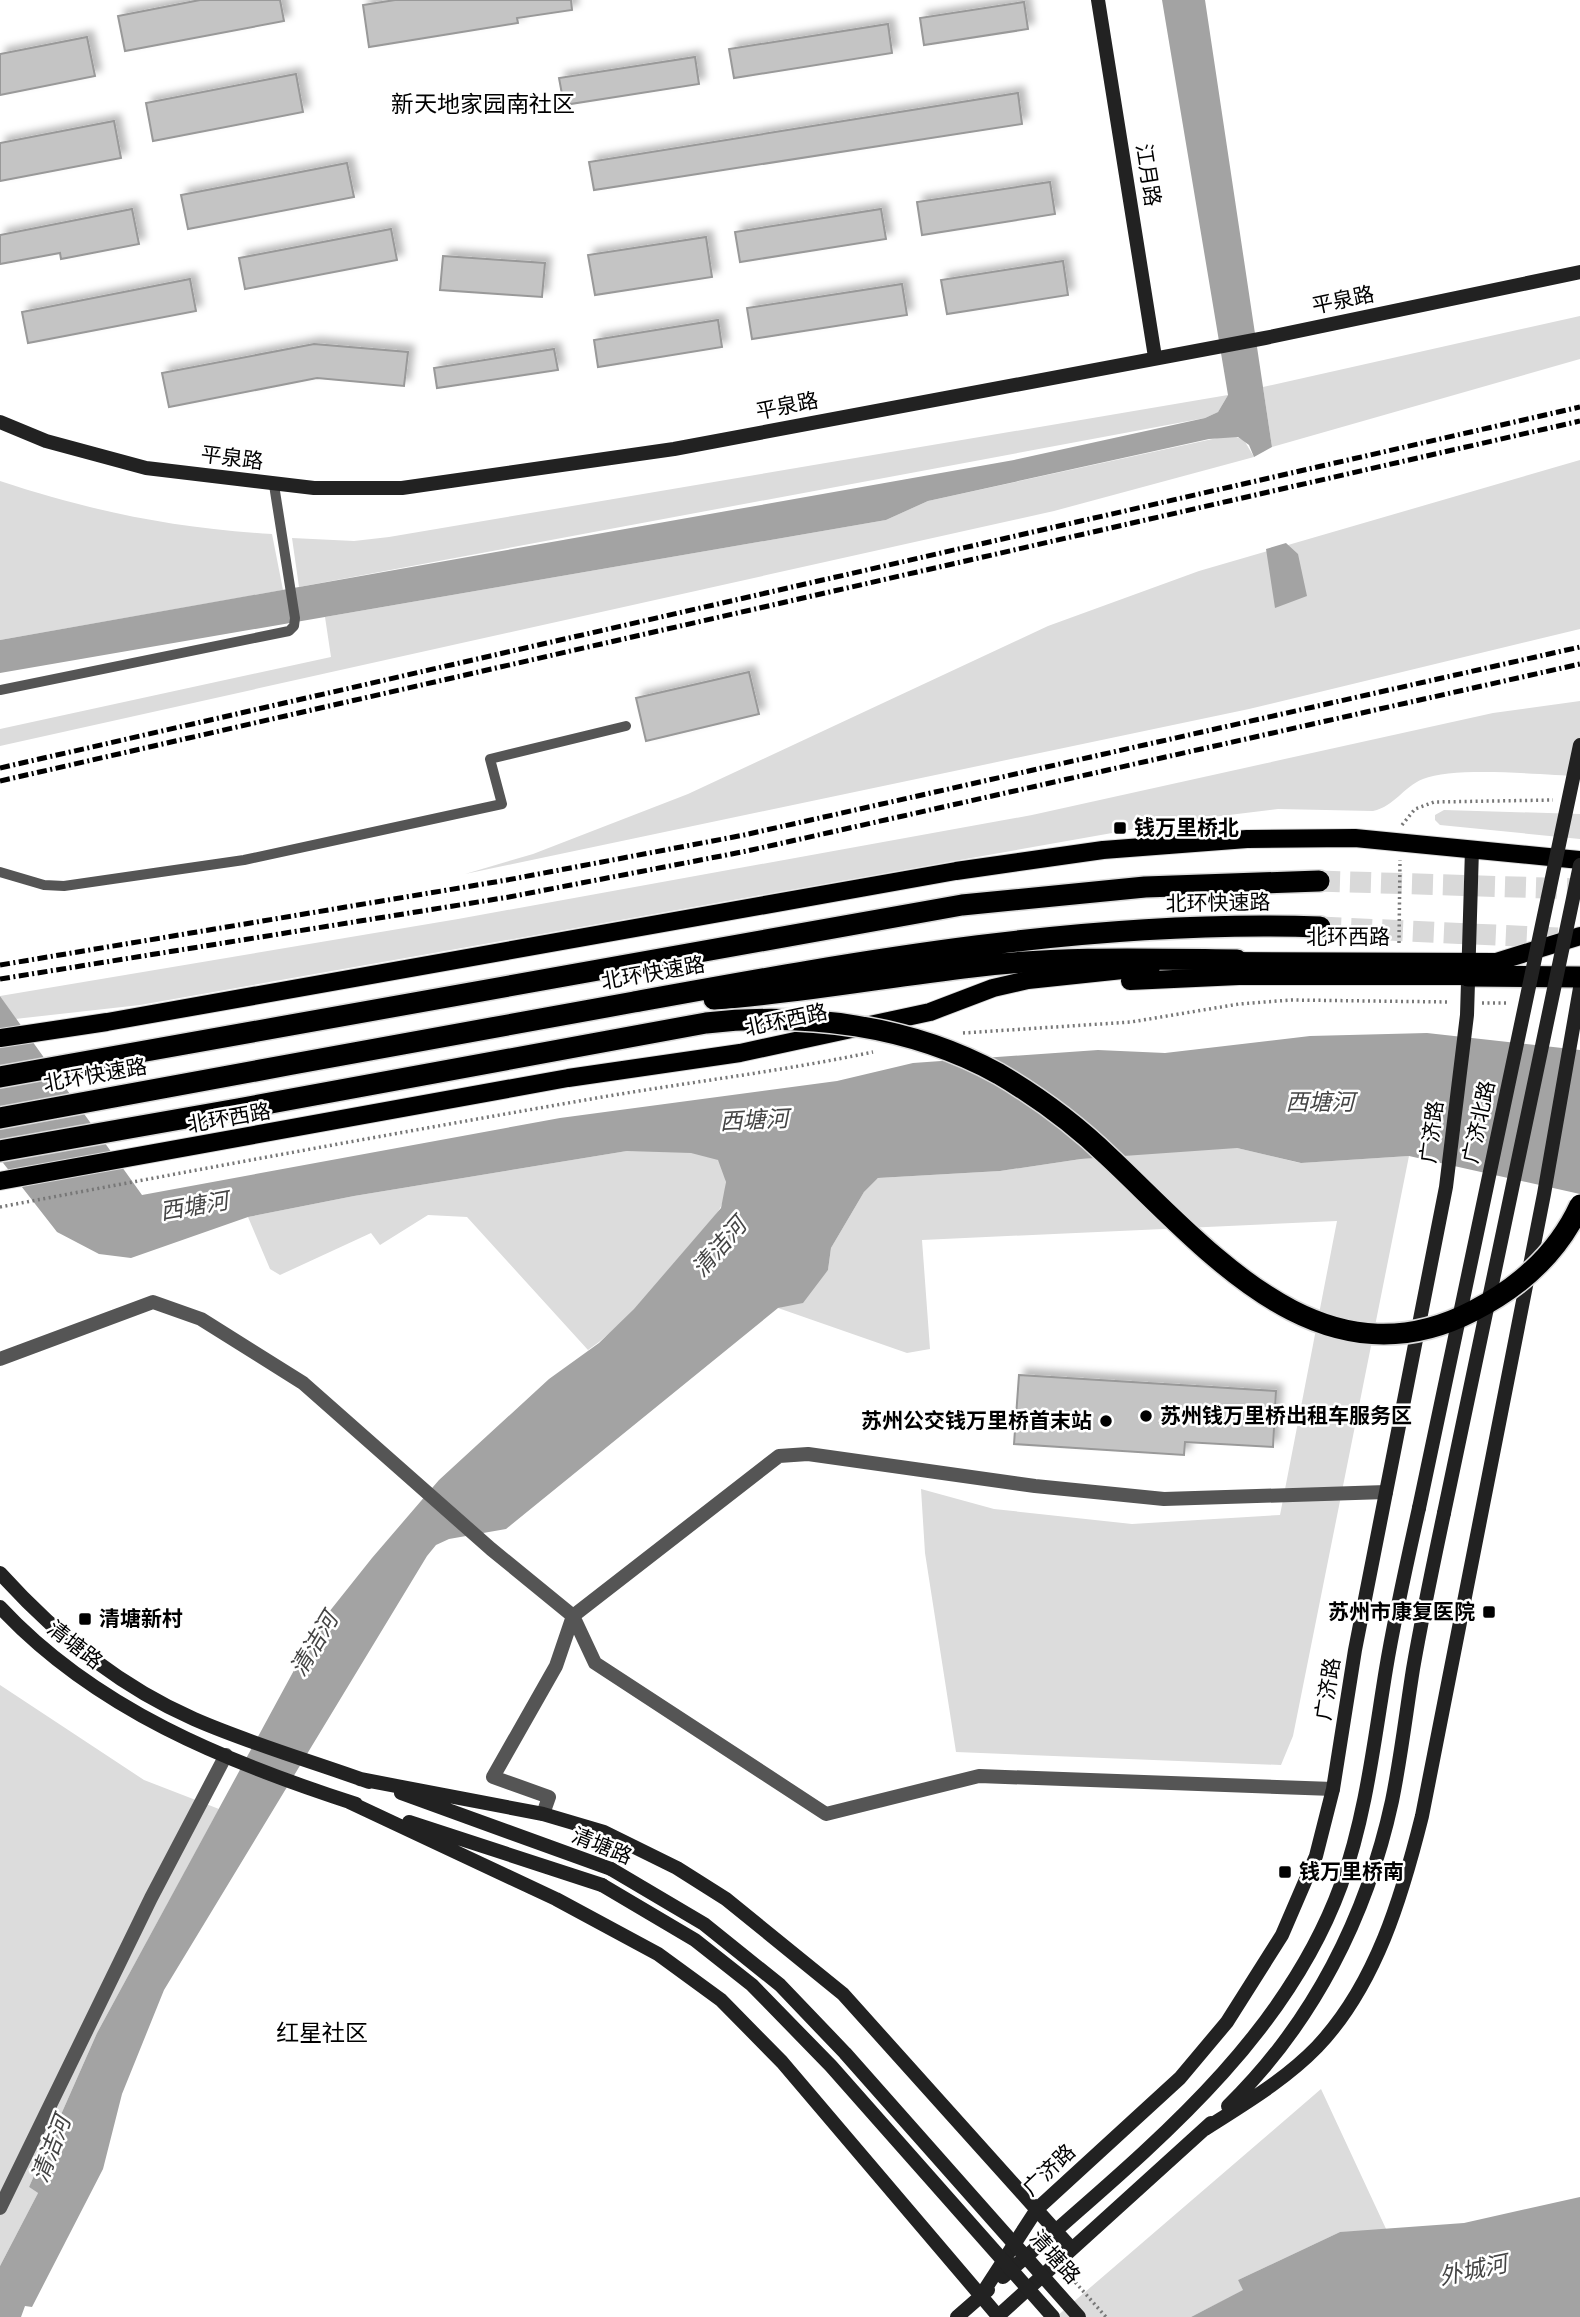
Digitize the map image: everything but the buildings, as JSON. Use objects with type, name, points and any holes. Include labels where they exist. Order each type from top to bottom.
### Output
[{"type":"highway","name":"北环快速路","points":[[0,1077],[962,905],[1145,887],[1320,881]]},
{"type":"highway","name":"北环快速路","points":[[0,1118],[610,1006],[970,946],[1056,936],[1234,926],[1320,927]]},
{"type":"highway","points":[[610,1006],[784,994],[974,966],[1100,960],[1237,960]]},
{"type":"highway","points":[[1469,969],[1580,977]]},
{"type":"highway","points":[[0,1151],[706,1023],[782,1018],[875,1029],[959,1055],[1010,1081],[1089,1139],[1212,1256],[1259,1293],[1311,1320],[1365,1332],[1427,1328],[1462,1317],[1492,1302],[1545,1258],[1566,1232],[1580,1205]]},
{"type":"main road","name":"江月路","points":[[1098,0],[1155,358]]},
{"type":"main road","name":"平泉路","points":[[0,422],[46,441],[146,468],[274,485],[402,488],[674,449],[1210,346],[1265,338],[1580,272]]},
{"type":"main road","name":"广济北路","points":[[1419,1508],[1580,745]]},
{"type":"main road","points":[[0,1038],[107,1022],[1041,858],[1247,839],[1400,840],[1580,862],[1444,1513],[1413,1671],[1397,1777],[1366,1892],[1341,1951],[1307,2009],[1265,2066],[1205,2129],[998,2317],[782,2062],[745,2022],[698,1982],[659,1954],[556,1899],[349,1802]]},
{"type":"main road","name":"广济路","points":[[980,2297],[1037,2209],[1180,2078],[1243,1999],[1272,1953],[1302,1894],[1320,1843],[1333,1788],[1355,1650],[1446,1187],[1468,1003],[1472,849]]},
{"type":"main road","points":[[930,1012],[1047,988],[1099,982],[1398,968],[1469,969],[1580,936]]},
{"type":"main road","name":"北环西路","points":[[0,1181],[140,1158],[568,1078],[740,1053],[930,1012],[993,988],[1028,979],[1237,960],[1398,968]]},
{"type":"main road","points":[[1205,2129],[1275,2083],[1328,2035],[1355,1998],[1392,1917],[1422,1816],[1544,1194],[1580,989]]},
{"type":"main road","name":"广济路","points":[[957,2317],[1187,2110],[1244,2050],[1284,1997],[1318,1939],[1341,1884],[1365,1798],[1396,1614],[1419,1508]]},
{"type":"main road","name":"清塘路","points":[[0,1573],[54,1629],[108,1671],[163,1703],[247,1740],[611,1870],[704,1924],[780,1985],[845,2053],[1079,2317]]},
{"type":"main road","name":"清塘路","points":[[0,1608],[41,1647],[102,1693],[169,1731],[349,1802],[602,1885],[695,1940],[752,1985],[831,2066],[1053,2317]]},
{"type":"main road","points":[[360,1779],[543,1814],[604,1832],[642,1849],[726,1899],[774,1934],[843,1994],[1072,2249]]},
{"type":"street","points":[[1543,946],[1580,946]]},
{"type":"street","points":[[0,1359],[153,1302],[201,1320],[303,1383],[415,1479],[491,1549],[573,1616],[595,1663],[826,1814],[979,1776],[1333,1788]]},
{"type":"street","points":[[543,1814],[549,1797],[493,1777],[556,1665],[573,1616],[779,1456],[808,1454],[1035,1486],[1164,1499],[1386,1492]]},
{"type":"street","points":[[0,2208],[151,1898],[233,1758]]},
{"type":"lane","points":[[0,690],[289,631],[294,626],[295,618],[274,485]]},
{"type":"lane","points":[[0,872],[44,885],[64,886],[244,860],[502,804],[490,759],[626,726]]},
{"type":"path","points":[[1397,1002],[1400,840],[1407,816],[1424,804],[1462,800],[1554,800]]},
{"type":"path","points":[[962,1033],[1132,1022],[1239,1004],[1291,1000],[1522,1003]]},
{"type":"path","points":[[0,1207],[626,1093],[796,1068],[884,1050]]},
{"type":"path","points":[[1077,2284],[1106,2317]]},
{"type":"shaded area","points":[[1580,316],[1580,359],[1272,447],[1263,387]]},
{"type":"shaded area","points":[[1228,395],[1218,412],[1205,418],[299,587],[292,538],[354,541],[389,537]]},
{"type":"shaded area","points":[[1231,435],[1244,440],[1254,457],[1054,511],[0,746],[0,729],[331,657],[325,617],[886,520],[928,501]]},
{"type":"shaded area","points":[[1580,460],[1580,629],[1249,709],[465,874],[533,854],[688,794],[1048,626],[1199,571]]},
{"type":"shaded area","points":[[0,481],[68,502],[134,517],[201,528],[272,534],[283,590],[0,640]]},
{"type":"shaded area","points":[[1580,701],[1580,776],[1477,772],[1437,775],[1416,782],[1387,805],[1373,811],[1278,809],[1180,821],[140,1005],[15,1019],[0,996],[458,919],[1032,815],[1493,713]]},
{"type":"shaded area","points":[[1444,810],[1580,814],[1580,839],[1440,825],[1435,820],[1435,815]]},
{"type":"shaded area","points":[[1222,1147],[1300,1163],[1409,1156],[1293,1736],[1281,1765],[956,1752],[925,1553],[921,1489],[994,1509],[1132,1524],[1280,1515],[1337,1221],[922,1240],[930,1349],[907,1353],[778,1308],[791,1304],[828,1270],[831,1248],[864,1192],[878,1178],[1000,1171],[1081,1159]]},
{"type":"shaded area","points":[[674,1150],[709,1155],[717,1159],[724,1170],[725,1191],[722,1205],[716,1215],[629,1315],[588,1350],[467,1217],[428,1215],[380,1245],[371,1233],[280,1275],[270,1269],[248,1217],[354,1196],[627,1151]]},
{"type":"shaded area","points":[[0,1685],[144,1780],[219,1809],[97,2033],[29,2187],[38,2193],[0,2266]]},
{"type":"shaded area","points":[[1321,2089],[1387,2231],[1340,2232],[1238,2280],[1244,2290],[1191,2317],[1056,2317]]},
{"type":"water","points":[[1162,0],[1205,0],[1272,447],[1254,457],[1249,445],[1238,437],[1209,439],[928,501],[886,520],[0,673],[0,640],[1014,460],[1205,418],[1218,412],[1228,395]]},
{"type":"water","points":[[1286,543],[1298,554],[1307,596],[1275,608],[1266,549]]},
{"type":"water","points":[[0,996],[142,1195],[560,1118],[837,1081],[913,1063],[1098,1050],[1165,1053],[1310,1036],[1427,1033],[1580,1050],[1580,1194],[1409,1156],[1301,1163],[1237,1148],[1081,1159],[1000,1171],[878,1178],[864,1192],[831,1248],[828,1270],[803,1303],[778,1308],[506,1529],[449,1539],[436,1545],[427,1556],[164,1990],[122,2094],[103,2169],[32,2307],[25,2306],[21,2317],[0,2317],[0,2266],[38,2193],[29,2187],[97,2033],[305,1650],[329,1612],[439,1480],[549,1379],[599,1343],[634,1309],[721,1208],[726,1182],[718,1160],[691,1153],[627,1151],[354,1196],[248,1217],[131,1258],[99,1254],[57,1232],[0,1159]]},
{"type":"water","name":"外城河","points":[[1580,2197],[1580,2317],[1191,2317],[1243,2290],[1238,2280],[1340,2232],[1464,2223]]},
{"type":"tunnel","points":[[1319,881],[1580,889]]},
{"type":"tunnel","points":[[1320,927],[1559,938]]},
{"type":"railway","points":[[0,768],[1580,407]]},
{"type":"railway","points":[[0,781],[1580,421]]},
{"type":"railway","points":[[0,965],[507,880],[744,835],[1580,647]]},
{"type":"railway","points":[[0,979],[509,897],[747,851],[1580,664]]},
{"type":"place","name":"钱万里桥北","points":[[1120,828]]},
{"type":"place","name":"苏州钱万里桥出租车服务区","points":[[1146,1416]]},
{"type":"place","name":"苏州公交钱万里桥首末站","points":[[1106,1421]]},
{"type":"place","name":"苏州市康复医院","points":[[1489,1612]]},
{"type":"place","name":"清塘新村","points":[[85,1619]]},
{"type":"place","name":"钱万里桥南","points":[[1285,1872]]},
{"type":"district","name":"新天地家园南社区","points":[[483,104]]},
{"type":"district","name":"红星社区","points":[[322,2033]]},
{"type":"water label","name":"西塘河","points":[[1320,1102]]},
{"type":"water label","name":"西塘河","points":[[754,1120]]},
{"type":"water label","name":"西塘河","points":[[194,1206]]},
{"type":"water label","name":"清洁河","points":[[719,1247]]},
{"type":"water label","name":"清洁河","points":[[314,1644]]},
{"type":"water label","name":"清洁河","points":[[51,2149]]}]
